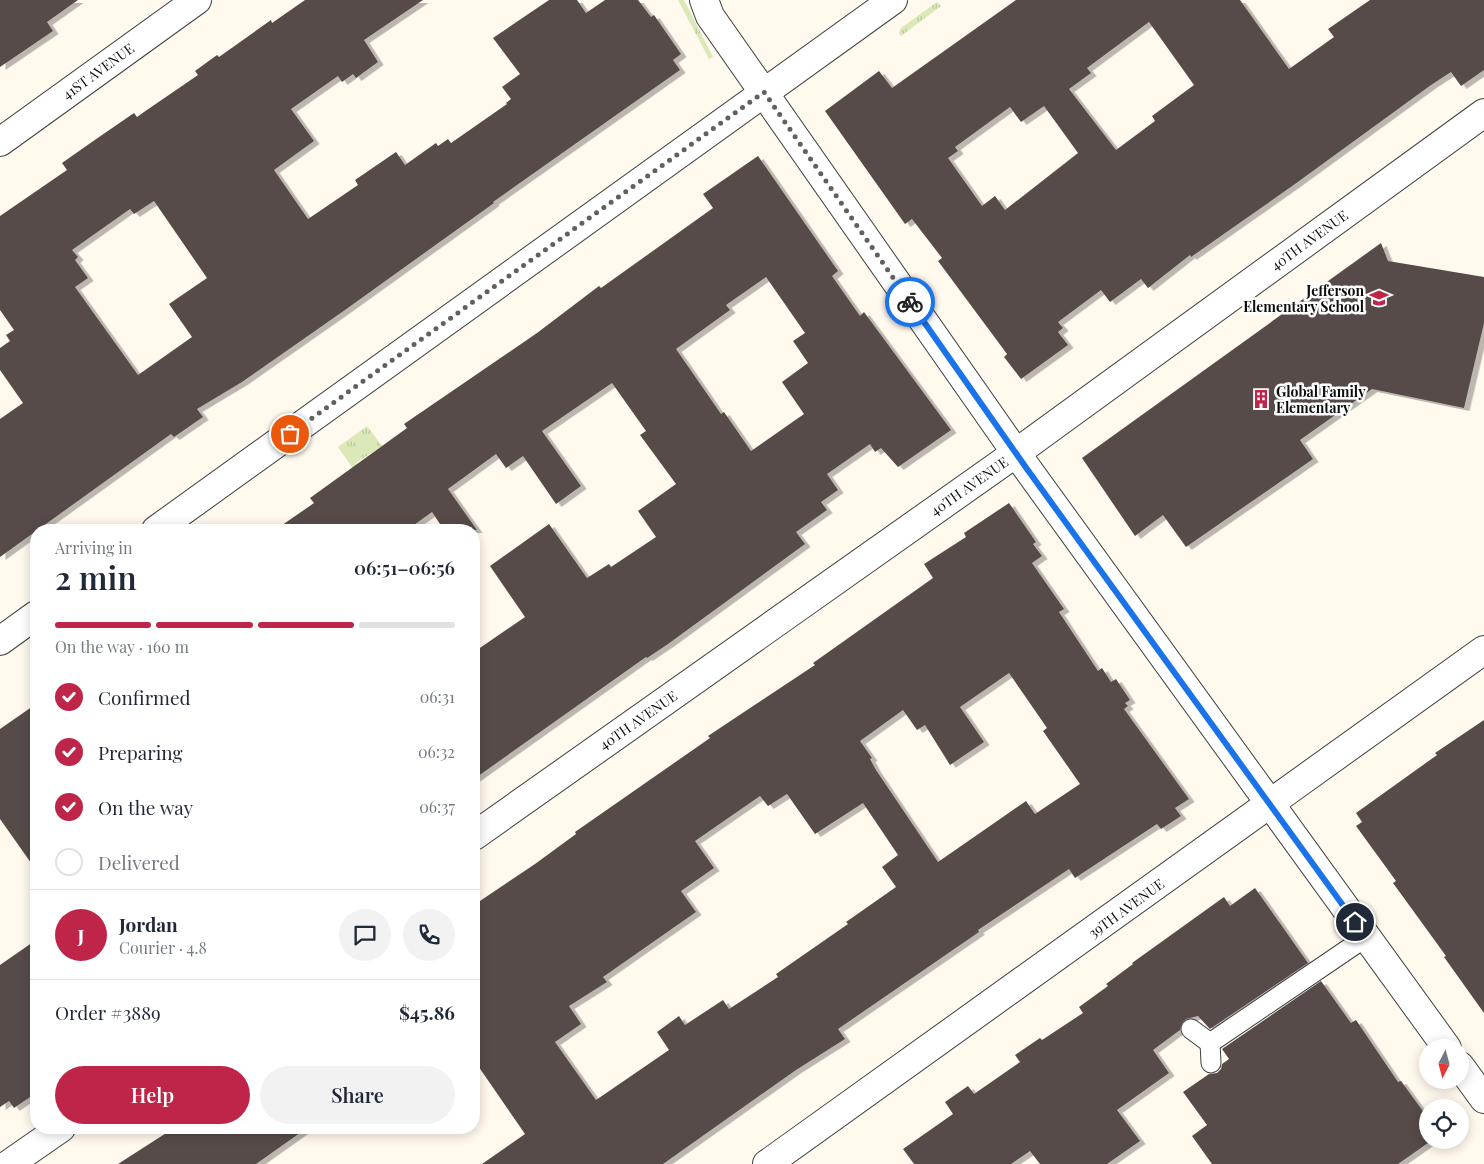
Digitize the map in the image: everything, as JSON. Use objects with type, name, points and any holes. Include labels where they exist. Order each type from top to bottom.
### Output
[{"type":"street","name":"41ST AVENUE","points":[[0,142],[197,0]]},
{"type":"street","points":[[704,0],[710,16],[1016,453],[1269,805],[1440,1039]]},
{"type":"street","points":[[164,524],[893,0]]},
{"type":"street","name":"40TH AVENUE","points":[[480,832],[1016,453],[1484,113]]},
{"type":"street","points":[[0,641],[30,619]]},
{"type":"street","name":"39TH AVENUE","points":[[767,1164],[1484,650]]},
{"type":"street","points":[[1469,1078],[1484,1099]]},
{"type":"street","points":[[10,1164],[52,1134]]},
{"type":"lane","points":[[1210,1043],[1366,937]]},
{"type":"lane","points":[[1191,1029],[1210,1043]]},
{"type":"lane","points":[[1210,1043],[1211,1063]]},
{"type":"green space","points":[[678,0],[684,0],[713,57],[709,59]]},
{"type":"green space","points":[[937,2],[941,6],[901,36],[899,33],[901,28]]},
{"type":"green space","points":[[367,426],[382,446],[356,463],[366,478],[361,480],[338,447]]},
{"type":"building","points":[[0,0],[78,0],[47,22],[53,31],[0,67]]},
{"type":"building","points":[[305,0],[423,0],[364,40],[378,62],[356,78],[353,74],[342,82],[338,76],[291,109],[314,141],[274,170],[308,219],[358,185],[355,180],[396,152],[405,165],[436,143],[438,146],[448,139],[451,143],[507,104],[511,99],[502,87],[520,74],[493,38],[549,0],[577,0],[586,13],[605,0],[638,0],[651,17],[654,15],[681,54],[673,60],[680,70],[493,202],[345,310],[242,382],[197,409],[203,417],[174,437],[171,434],[46,524],[30,524],[30,535],[0,557],[0,419],[23,403],[0,370],[0,348],[10,341],[6,335],[14,330],[0,310],[0,216],[67,170],[62,163],[134,113],[137,117],[198,75],[195,71],[217,55],[219,57],[271,20],[272,23]],"holes":[[[154,201],[207,278],[169,304],[192,337],[138,375],[75,287],[88,278],[75,260],[78,257],[72,250],[130,209],[134,214]]]},
{"type":"building","points":[[1016,0],[1240,0],[1289,69],[1334,37],[1328,29],[1370,0],[1484,0],[1484,70],[1461,86],[1451,72],[1191,257],[1190,255],[1148,288],[1141,279],[1110,302],[1101,290],[1058,322],[1063,328],[1058,332],[1068,345],[1021,379],[1004,357],[1007,354],[938,261],[942,258],[912,219],[905,224],[825,111],[879,71],[892,88]],"holes":[[[1149,22],[1194,85],[1152,116],[1155,121],[1116,150],[1069,89],[1091,73],[1087,68]],[[1044,106],[1078,153],[1005,210],[995,196],[982,206],[948,158],[958,151],[955,147],[1010,107],[1021,122]]]},
{"type":"building","points":[[758,156],[838,271],[832,276],[860,316],[864,312],[951,430],[898,467],[881,448],[875,452],[870,444],[827,474],[838,490],[821,502],[827,510],[796,532],[805,544],[668,644],[646,657],[480,775],[480,648],[525,617],[490,566],[549,524],[587,578],[609,564],[611,567],[656,537],[638,511],[676,484],[640,435],[646,431],[612,383],[542,431],[581,486],[556,504],[523,456],[506,468],[496,454],[448,489],[473,524],[440,524],[432,512],[415,524],[284,524],[314,503],[310,498],[407,428],[404,424],[537,333],[599,286],[601,288],[713,208],[703,194]],"holes":[[[766,277],[805,333],[793,341],[808,363],[782,382],[804,414],[751,451],[724,412],[721,414],[676,349],[730,310],[726,305]]]},
{"type":"building","name":"Global Family Elementary","points":[[1381,243],[1388,261],[1484,277],[1484,323],[1464,408],[1372,389],[1300,440],[1313,459],[1186,547],[1163,515],[1135,536],[1082,458]]},
{"type":"building","points":[[1009,503],[1036,542],[1033,544],[1042,556],[1032,563],[1064,609],[1059,612],[1098,671],[1102,668],[1111,682],[1116,679],[1130,700],[1125,703],[1128,706],[1124,709],[1189,799],[1175,808],[1181,816],[1161,829],[1157,824],[1075,878],[1069,869],[978,930],[979,932],[838,1029],[845,1039],[796,1070],[663,1164],[482,1164],[525,1134],[480,1069],[480,901],[535,864],[576,834],[575,832],[710,738],[708,736],[815,665],[813,663],[933,578],[924,564],[966,537],[964,533]],"holes":[[[1009,673],[1047,728],[1043,731],[1080,784],[1035,814],[1026,801],[938,862],[876,770],[870,759],[872,758],[860,741],[903,710],[917,730],[925,725],[950,765],[984,742],[960,707]],[[787,794],[815,834],[863,803],[898,855],[882,867],[896,887],[846,922],[848,924],[776,974],[778,977],[729,1009],[723,1000],[685,1025],[679,1016],[657,1032],[669,1050],[596,1100],[555,1042],[581,1024],[569,1006],[607,982],[603,977],[696,912],[681,891],[714,868],[695,841],[760,796],[768,806]]]},
{"type":"building","points":[[30,708],[30,862],[0,819],[0,729]]},
{"type":"building","points":[[1484,720],[1484,1013],[1444,957],[1446,956],[1393,883],[1396,881],[1356,826],[1362,822],[1356,813],[1437,755],[1435,753]]},
{"type":"building","points":[[1255,888],[1308,963],[1210,1029],[1198,1016],[1186,1019],[1182,1023],[1180,1030],[1153,1050],[1169,1073],[1117,1110],[1140,1141],[1107,1164],[1040,1164],[1030,1151],[1011,1164],[914,1164],[903,1149],[953,1114],[945,1102],[968,1086],[974,1094],[1020,1062],[1015,1055],[1083,1013],[1079,1007],[1108,986],[1106,984],[1224,897],[1230,906]]},
{"type":"building","points":[[30,944],[30,1097],[14,1108],[9,1101],[0,1107],[0,965]]},
{"type":"building","points":[[1321,981],[1351,1023],[1356,1020],[1398,1082],[1401,1081],[1419,1106],[1419,1149],[1398,1164],[1212,1164],[1192,1136],[1207,1125],[1183,1092],[1209,1074],[1217,1073],[1221,1069],[1222,1064],[1229,1059],[1222,1049]]},
{"type":"building","points":[[165,1134],[298,1134],[256,1164],[118,1164]]},
{"type":"way so far","points":[[290,434],[764,92],[910,302]]},
{"type":"place","name":"Jefferson Elementary School","points":[[1379,298]]},
{"type":"place","name":"Global Family Elementary","points":[[1261,399]]},
{"type":"route","points":[[910,302],[1027,469],[1355,922]]}]
